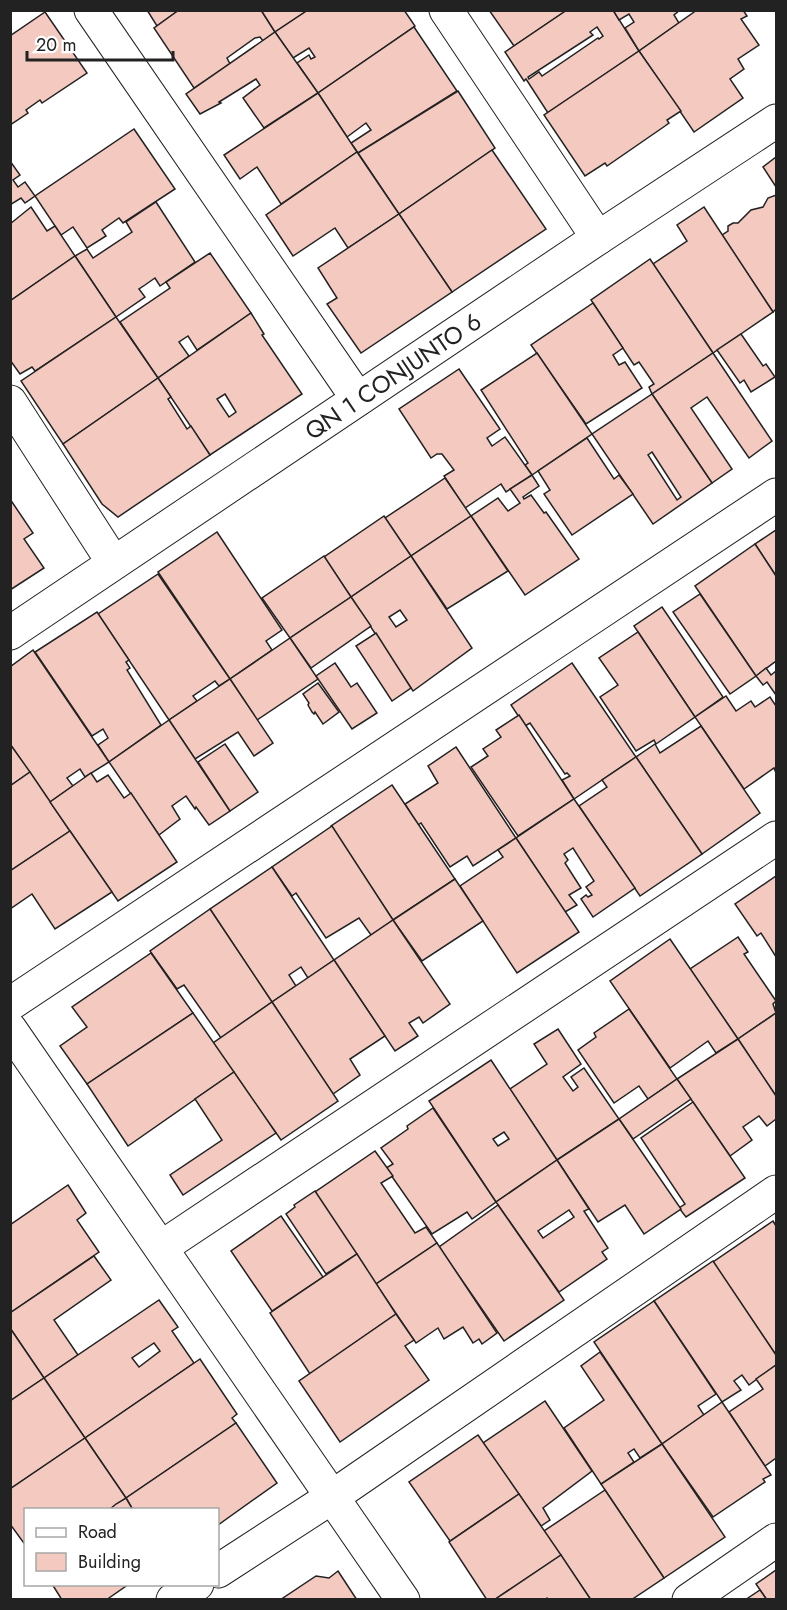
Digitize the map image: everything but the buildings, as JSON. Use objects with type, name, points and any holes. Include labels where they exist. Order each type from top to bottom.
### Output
[{"type":"street","points":[[91,10],[358,399]]},
{"type":"street","points":[[446,10],[598,238]]},
{"type":"street","name":"QN 1 CONJUNTO 6","points":[[10,633],[598,238],[777,121]]},
{"type":"street","points":[[10,402],[113,562]]},
{"type":"street","points":[[10,1004],[777,495]]},
{"type":"street","points":[[162,1247],[777,838]]},
{"type":"street","points":[[10,1029],[403,1599]]},
{"type":"street","points":[[219,1570],[332,1497],[777,1192]]},
{"type":"street","points":[[689,1599],[777,1540]]},
{"type":"street","points":[[173,1599],[193,1586]]}]
